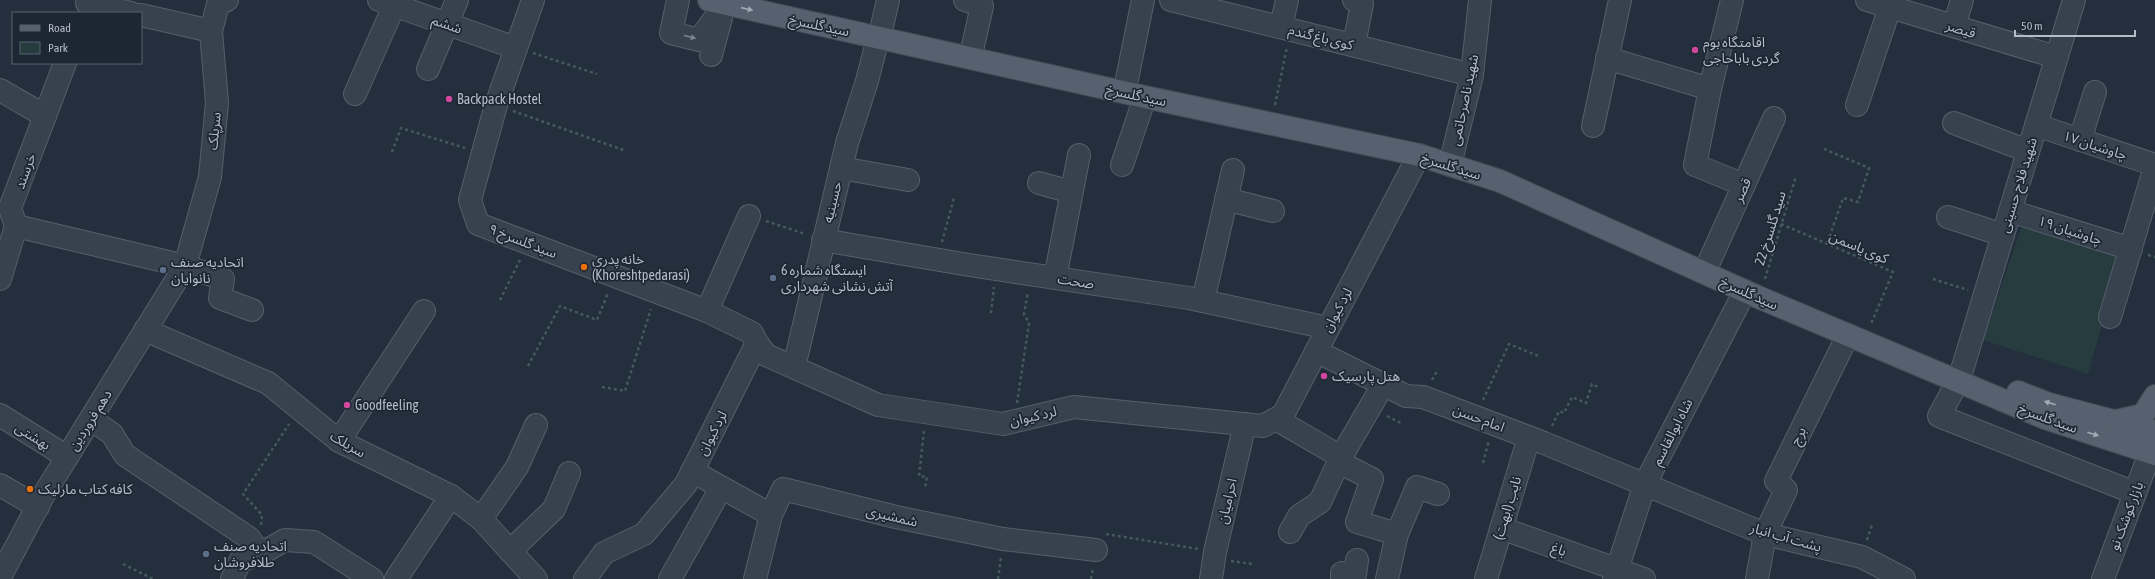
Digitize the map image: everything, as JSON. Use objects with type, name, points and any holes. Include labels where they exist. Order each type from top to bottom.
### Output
[{"type":"main road","name":"سید گلسرخ","points":[[764,0],[880,32],[1145,97],[1421,150]]},
{"type":"main road","name":"سید گلسرخ","points":[[720,1],[880,32],[973,46],[1127,79],[1274,111],[1451,159],[1504,170],[1709,262],[1754,288],[1848,335],[1960,376],[2049,404],[2114,422],[2154,439]]},
{"type":"main road","name":"سید گلسرخ","points":[[1451,159],[1500,182],[1754,288],[1868,330],[2045,418],[2154,439]]},
{"type":"main road","points":[[2114,422],[2143,415],[2155,396]]},
{"type":"street","name":"سرپلک","points":[[185,266],[210,177],[217,103],[211,32],[218,4],[227,0]]},
{"type":"street","points":[[428,69],[458,0]]},
{"type":"street","name":"سید گلسرخ ۹","points":[[533,0],[496,105],[470,200],[478,224],[707,311],[752,333],[757,343]]},
{"type":"street","points":[[678,0],[671,33],[699,40],[720,1]]},
{"type":"street","name":"حسینیه","points":[[794,367],[841,168],[888,0]]},
{"type":"street","points":[[965,0],[982,6],[973,46]]},
{"type":"street","points":[[1127,79],[1143,0]]},
{"type":"street","name":"کوی باغ گندم","points":[[1171,0],[1218,6],[1286,28],[1472,75]]},
{"type":"street","points":[[1286,28],[1287,0]]},
{"type":"street","points":[[1354,0],[1362,4],[1354,45]]},
{"type":"street","name":"شهید ناصرحاتمی","points":[[1451,159],[1472,75],[1480,0]]},
{"type":"street","points":[[1593,126],[1620,0]]},
{"type":"street","points":[[1732,0],[1710,89],[1695,165],[1744,185]]},
{"type":"street","name":"قیصر","points":[[1866,0],[1904,7],[1954,26],[2056,57]]},
{"type":"street","points":[[1954,26],[1962,0]]},
{"type":"street","name":"شهید فلاح حسینی","points":[[2074,0],[1960,376],[1939,416],[2135,493]]},
{"type":"street","points":[[710,55],[720,1]]},
{"type":"street","points":[[355,94],[386,3]]},
{"type":"street","name":"ششم","points":[[386,3],[516,48]]},
{"type":"street","points":[[86,5],[125,12]]},
{"type":"street","points":[[1857,105],[1904,7]]},
{"type":"street","points":[[142,15],[211,32]]},
{"type":"street","points":[[1608,58],[1710,89]]},
{"type":"street","name":"خرسند","points":[[16,226],[10,208],[65,64]]},
{"type":"street","points":[[0,90],[45,116]]},
{"type":"street","points":[[2080,140],[2095,92]]},
{"type":"street","points":[[1122,165],[1145,97]]},
{"type":"street","name":"قصر","points":[[1709,262],[1774,118]]},
{"type":"street","points":[[1954,123],[2028,151]]},
{"type":"street","name":"چاوشیان ۱۷","points":[[2036,125],[2080,140],[2153,159]]},
{"type":"street","name":"لرد کیوان","points":[[585,579],[604,553],[644,534],[686,484],[757,343],[766,355],[878,405],[1003,424],[1014,420],[1074,407],[1263,426],[1283,415],[1421,150]]},
{"type":"street","points":[[1055,278],[1079,155]]},
{"type":"street","points":[[2110,317],[2131,249],[2153,159]]},
{"type":"street","points":[[841,168],[908,180]]},
{"type":"street","points":[[1203,301],[1233,170]]},
{"type":"street","points":[[1039,183],[1071,192]]},
{"type":"street","points":[[1226,200],[1273,211]]},
{"type":"street","name":"چاوشیان ۱۹","points":[[2010,211],[2131,249]]},
{"type":"street","points":[[707,311],[748,216]]},
{"type":"street","points":[[1948,217],[2003,235]]},
{"type":"street","points":[[0,280],[16,226],[185,266],[223,279],[220,298],[252,310]]},
{"type":"street","name":"صحت","points":[[823,240],[1203,301],[1328,328]]},
{"type":"street","name":"دهم فروردین","points":[[0,577],[38,506],[67,457],[185,266]]},
{"type":"street","name":"شاه ابوالقاسم","points":[[1616,574],[1645,484],[1754,288]]},
{"type":"street","points":[[339,441],[424,311]]},
{"type":"street","name":"سریلک","points":[[146,330],[268,383],[339,441],[451,496],[481,519],[536,579]]},
{"type":"street","name":"برج","points":[[1757,579],[1765,534],[1786,490],[1776,481],[1848,335]]},
{"type":"street","name":"امام حسن","points":[[1316,351],[1406,396],[1423,397],[1537,440],[1645,484]]},
{"type":"street","points":[[1290,532],[1299,516],[1320,502],[1340,459],[1383,385]]},
{"type":"street","name":"بهشتی","points":[[0,415],[67,457]]},
{"type":"street","points":[[1276,418],[1372,479],[1357,522],[1397,534]]},
{"type":"street","points":[[91,419],[112,434],[125,455],[249,538],[260,554]]},
{"type":"street","name":"احرامیان","points":[[1211,579],[1215,552],[1245,424]]},
{"type":"street","points":[[481,519],[517,467],[536,425]]},
{"type":"street","name":"بازار کوشک نو","points":[[2103,579],[2154,439]]},
{"type":"street","name":"نایب (ابهت)","points":[[1486,579],[1501,528],[1537,440]]},
{"type":"street","points":[[692,472],[771,515]]},
{"type":"street","points":[[510,551],[554,509],[569,473]]},
{"type":"street","name":"پشت آب انبار","points":[[1645,484],[1765,534],[1862,557],[1904,579]]},
{"type":"street","points":[[0,485],[38,506]]},
{"type":"street","points":[[1386,579],[1397,534],[1416,487],[1438,494]]},
{"type":"street","points":[[670,579],[721,488]]},
{"type":"street","name":"شمشیری","points":[[757,578],[771,515],[783,489],[896,518],[1003,539],[1096,550]]},
{"type":"street","points":[[396,579],[451,496]]},
{"type":"street","name":"باغ","points":[[1501,528],[1616,574],[1644,579]]},
{"type":"street","points":[[232,579],[240,561],[260,554],[285,540],[314,542],[372,579]]},
{"type":"street","points":[[1342,579],[1342,573],[1355,575],[1357,560]]},
{"type":"path","points":[[1274,111],[1286,28]]},
{"type":"path","points":[[516,48],[597,74]]},
{"type":"path","points":[[496,105],[626,151]]},
{"type":"path","points":[[392,152],[401,128],[482,154]]},
{"type":"path","points":[[1824,149],[1869,168],[1858,202],[1843,198],[1827,244]]},
{"type":"path","name":"سید گلسرخ 22","points":[[1754,288],[1782,224],[1796,176]]},
{"type":"path","points":[[938,259],[954,198]]},
{"type":"path","points":[[748,216],[823,240]]},
{"type":"path","name":"کوی یاسمن","points":[[1782,224],[1893,272],[1868,330]]},
{"type":"path","points":[[500,300],[529,243]]},
{"type":"path","points":[[991,313],[997,269]]},
{"type":"path","points":[[1014,420],[1030,323],[1024,314],[1032,274]]},
{"type":"path","points":[[528,366],[560,306],[597,320],[614,276]]},
{"type":"path","points":[[1933,279],[1984,296]]},
{"type":"path","points":[[602,387],[625,391],[657,292]]},
{"type":"path","points":[[1475,417],[1509,344],[1541,357]]},
{"type":"path","points":[[1537,440],[1559,411],[1564,413],[1572,397],[1586,403],[1592,384],[1600,388]]},
{"type":"path","points":[[260,554],[262,515],[243,494],[299,409]]},
{"type":"path","points":[[925,488],[927,477],[919,476],[927,412]]},
{"type":"path","points":[[1096,550],[1098,533],[1215,552]]},
{"type":"path","points":[[123,564],[154,579]]},
{"type":"green space","points":[[2025,217],[2123,249],[2088,374],[1983,340]]},
{"type":"place","name":"اقامتگاه بوم گردی باباحاجی","points":[[1695,50]]},
{"type":"place","name":"Backpack Hostel","points":[[449,99]]},
{"type":"place","name":"خانه پدری (Khoreshtpedarasi)","points":[[584,267]]},
{"type":"place","name":"اتحادیه صنف نانوایان","points":[[163,270]]},
{"type":"place","name":"ایستگاه شماره 6 آتش نشانی شهرداری","points":[[773,278]]},
{"type":"place","name":"هتل پارسیک","points":[[1324,376]]},
{"type":"place","name":"Goodfeeling","points":[[347,405]]},
{"type":"place","name":"کافه کتاب مارلیک","points":[[30,489]]},
{"type":"place","name":"اتحادیه صنف طلافروشان","points":[[206,554]]}]
